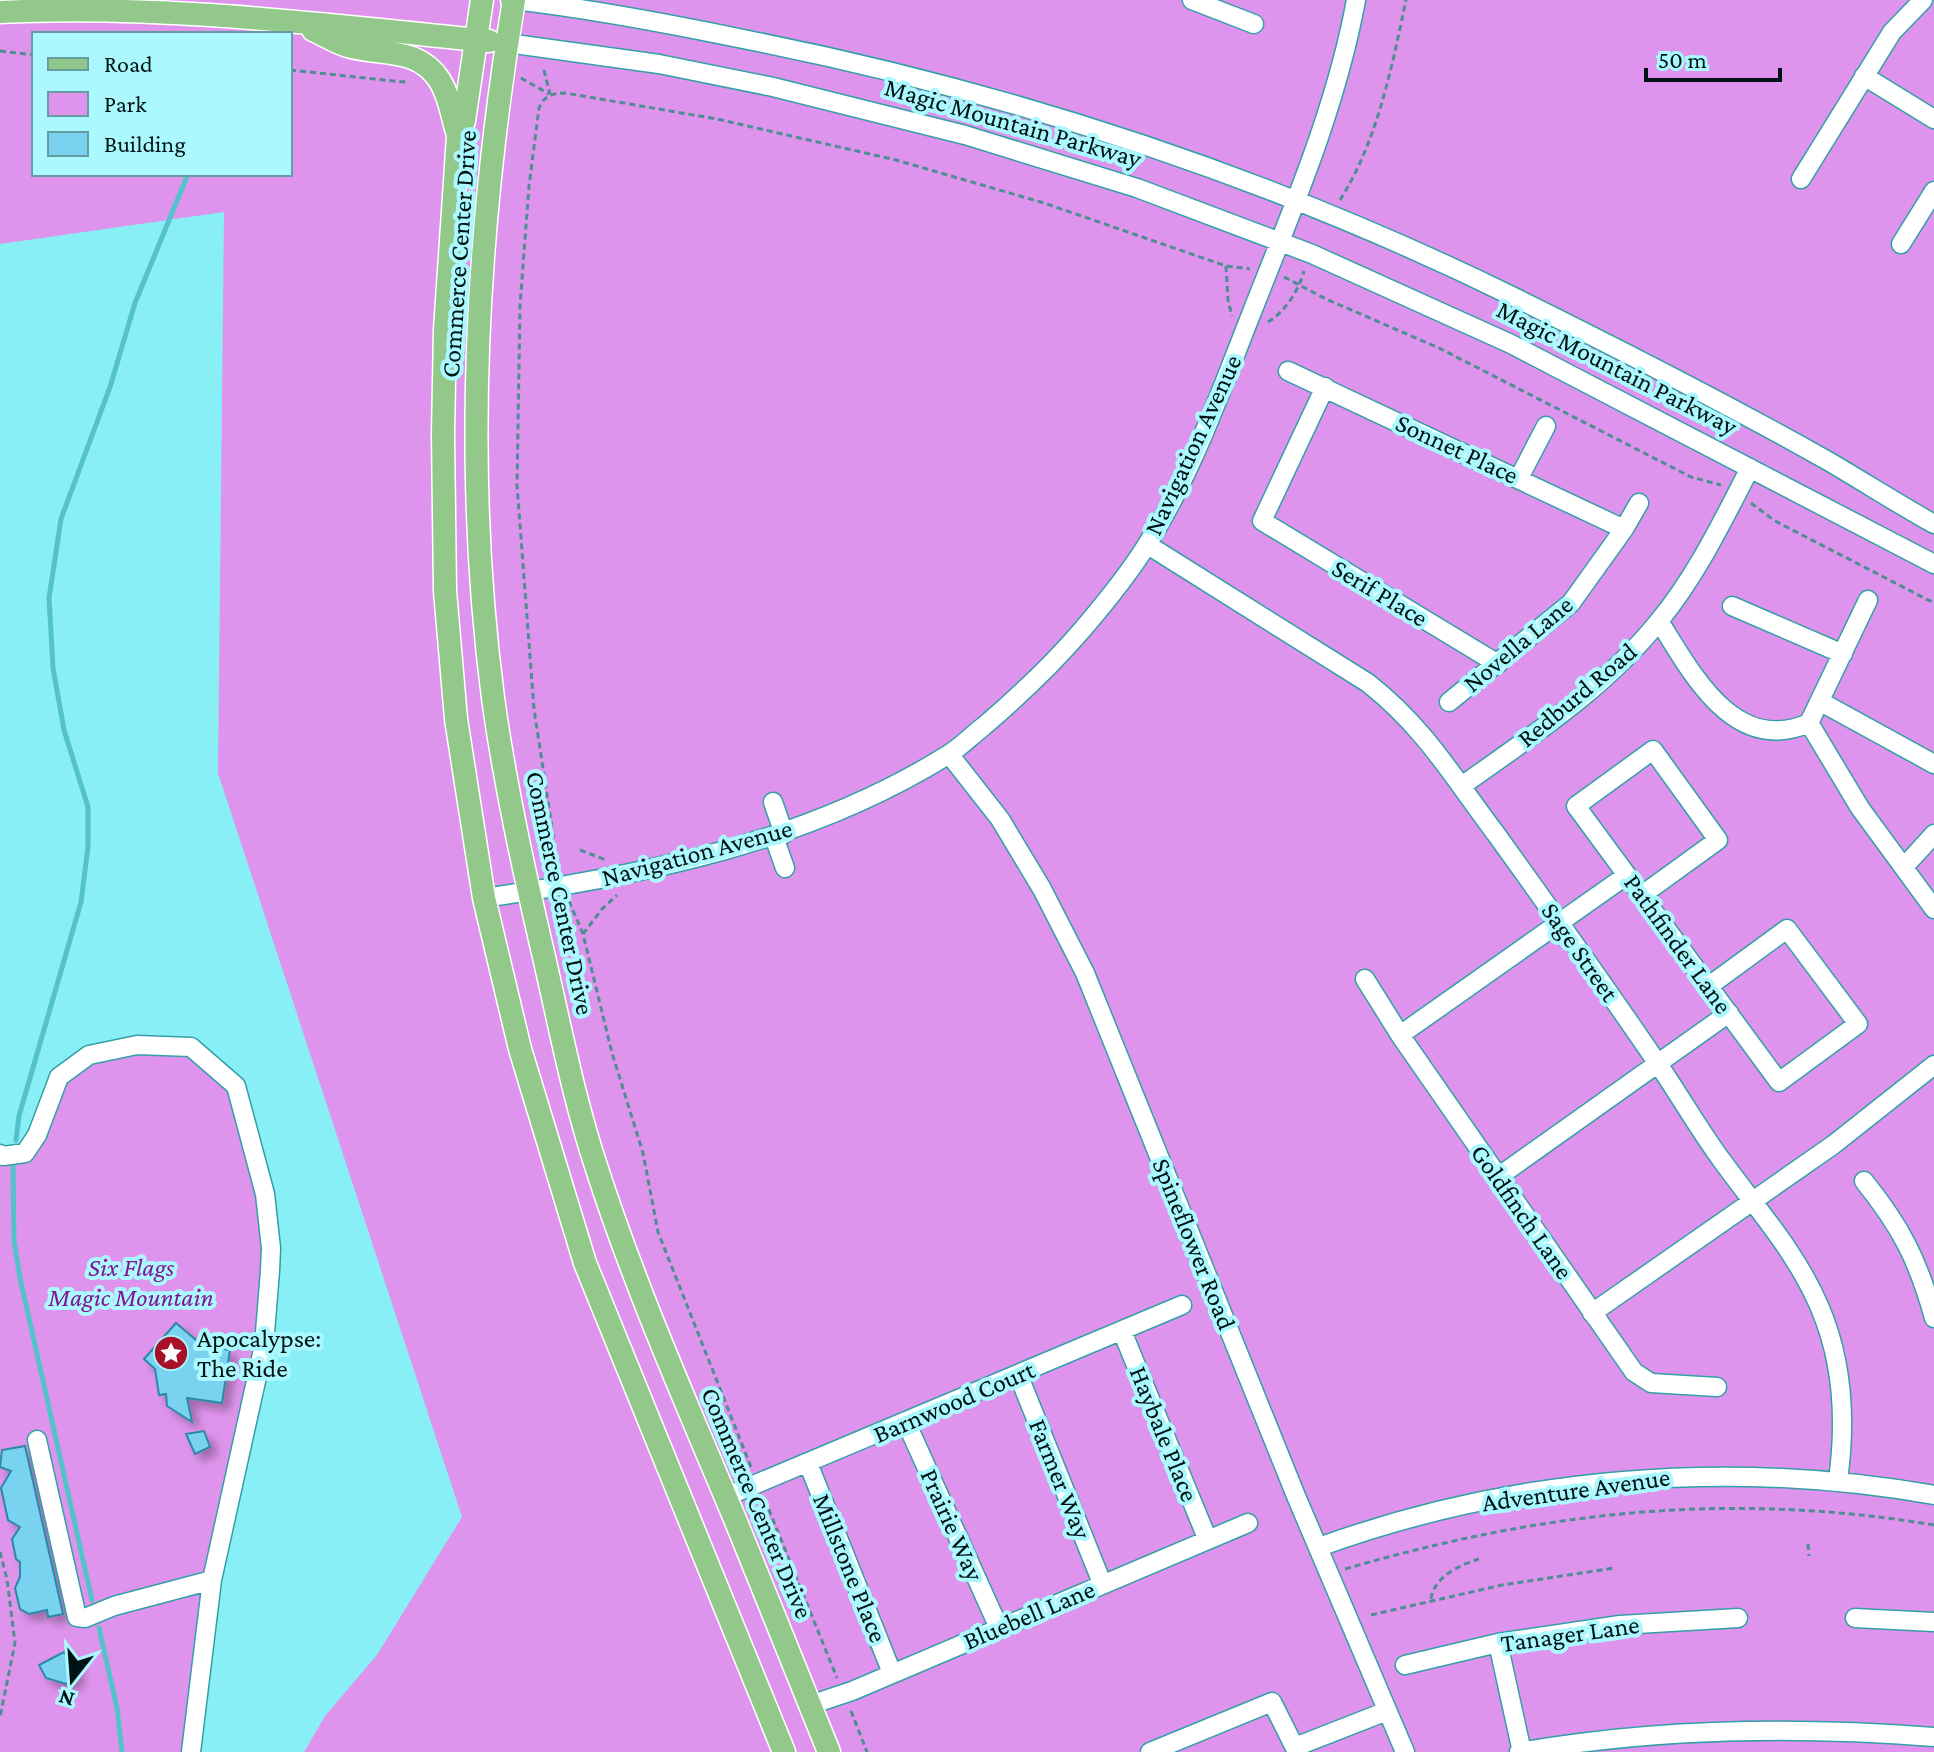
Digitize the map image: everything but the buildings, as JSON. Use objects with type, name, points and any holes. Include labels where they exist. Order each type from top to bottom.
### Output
[{"type":"main road","name":"Commerce Center Drive","points":[[482,0],[464,121],[458,136],[445,330],[443,434],[445,591],[456,719],[484,898],[520,1049],[585,1263],[784,1752]]},
{"type":"main road","name":"Commerce Center Drive","points":[[513,0],[487,198],[479,305],[476,462],[493,696],[508,794],[595,1163],[619,1235],[829,1752]]},
{"type":"main road","name":"Magic Mountain Parkway","points":[[0,12],[107,10],[507,43]]},
{"type":"main road","points":[[300,24],[348,46],[393,51],[423,63],[440,81],[458,136]]},
{"type":"street","name":"Magic Mountain Parkway","points":[[513,0],[677,25],[901,73],[998,98],[1187,158],[1332,216],[1489,285],[1827,461],[1934,524]]},
{"type":"street","name":"Navigation Avenue","points":[[484,898],[683,861],[779,835],[865,801],[949,754],[1054,663],[1148,545],[1189,467],[1296,201],[1329,110],[1356,0]]},
{"type":"street","points":[[1801,179],[1892,32],[1923,0]]},
{"type":"street","points":[[1195,1],[1254,24]]},
{"type":"street","name":"Magic Mountain Parkway","points":[[507,43],[673,67],[773,87],[938,127],[1137,188],[1312,254],[1511,344],[1934,564]]},
{"type":"street","points":[[1864,76],[1934,119]]},
{"type":"street","points":[[1901,244],[1934,191]]},
{"type":"street","name":"Sonnet Place","points":[[1288,371],[1624,529]]},
{"type":"street","name":"Serif Place","points":[[1325,387],[1262,521],[1498,664]]},
{"type":"street","points":[[1519,478],[1546,426]]},
{"type":"street","name":"Redburd Road","points":[[1463,785],[1602,681],[1659,621],[1687,581],[1750,468]]},
{"type":"street","name":"Novella Lane","points":[[1449,702],[1571,603],[1639,503]]},
{"type":"street","name":"Sage Street","points":[[1148,545],[1368,683],[1405,715],[1463,785],[1658,1064],[1723,1163],[1755,1201],[1799,1267],[1820,1308],[1837,1363],[1843,1423],[1838,1480]]},
{"type":"street","points":[[1659,621],[1696,681],[1719,707],[1762,730],[1794,729],[1809,723],[1868,600]]},
{"type":"street","points":[[1732,606],[1843,654]]},
{"type":"street","points":[[1821,702],[1934,764]]},
{"type":"street","points":[[1809,723],[1860,808],[1934,909]]},
{"type":"street","name":"Pathfinder Lane","points":[[1642,895],[1718,840],[1653,750],[1576,806],[1779,1082],[1858,1024],[1787,929],[1709,986]]},
{"type":"street","name":"Spineflower Road","points":[[949,754],[1000,819],[1042,889],[1085,973],[1191,1241],[1405,1752]]},
{"type":"street","points":[[773,802],[785,868]]},
{"type":"street","points":[[1904,867],[1934,834]]},
{"type":"street","points":[[1400,1035],[1627,875]]},
{"type":"street","name":"Goldfinch Lane","points":[[1365,979],[1400,1035],[1641,1379],[1651,1383],[1717,1387]]},
{"type":"street","points":[[1498,1177],[1729,1013]]},
{"type":"street","points":[[0,1154],[25,1153],[37,1135],[59,1077],[89,1055],[137,1045],[191,1047],[236,1086],[265,1194],[271,1248],[261,1360],[212,1580],[191,1752]]},
{"type":"street","points":[[1592,1313],[1833,1145],[1934,1065]]},
{"type":"street","points":[[1864,1181],[1928,1271],[1934,1318]]},
{"type":"street","name":"Barnwood Court","points":[[725,1497],[1182,1305]]},
{"type":"street","name":"Haybale Place","points":[[1122,1331],[1207,1538]]},
{"type":"street","name":"Farmer Way","points":[[1018,1374],[1102,1583]]},
{"type":"street","name":"Prairie Way","points":[[906,1422],[999,1628]]},
{"type":"street","points":[[37,1440],[77,1617],[85,1618],[114,1606],[212,1580]]},
{"type":"street","name":"Millstone Place","points":[[808,1463],[892,1673]]},
{"type":"street","name":"Adventure Avenue","points":[[1319,1547],[1425,1515],[1511,1496],[1600,1482],[1690,1475],[1838,1480],[1934,1495]]},
{"type":"street","name":"Bluebell Lane","points":[[810,1705],[843,1694],[1248,1523]]},
{"type":"street","name":"Tanager Lane","points":[[1405,1665],[1498,1643],[1620,1625],[1738,1618]]},
{"type":"street","points":[[1855,1618],[1934,1622]]},
{"type":"street","points":[[1498,1643],[1521,1752],[1689,1731],[1853,1730],[1934,1737]]},
{"type":"street","points":[[1150,1752],[1272,1702],[1296,1750],[1387,1711]]},
{"type":"path","points":[[1332,216],[1356,177],[1395,49],[1406,0]]},
{"type":"path","points":[[0,51],[32,55]]},
{"type":"path","points":[[292,70],[403,82],[411,79]]},
{"type":"path","points":[[544,70],[550,94]]},
{"type":"path","points":[[525,79],[550,94]]},
{"type":"path","points":[[555,859],[532,694],[517,485],[517,393],[524,247],[539,108],[544,98],[550,94],[565,93],[717,119],[896,160],[1044,203],[1226,266],[1249,269]]},
{"type":"path","points":[[1277,317],[1300,285],[1312,254]]},
{"type":"path","points":[[1226,266],[1228,300]]},
{"type":"path","points":[[1285,277],[1326,299],[1439,348],[1691,477],[1719,484]]},
{"type":"path","points":[[1754,504],[1775,521],[1934,603]]},
{"type":"path","points":[[583,934],[602,909]]},
{"type":"path","points":[[573,912],[583,934],[612,1053],[650,1181],[658,1232],[867,1752]]},
{"type":"path","points":[[1353,1567],[1466,1536],[1611,1513],[1738,1508],[1857,1514],[1934,1525]]},
{"type":"path","points":[[1808,1544],[1809,1556]]},
{"type":"path","points":[[0,1552],[7,1579],[15,1643],[0,1717]]},
{"type":"path","points":[[1431,1599],[1435,1588],[1451,1571],[1479,1559]]},
{"type":"path","points":[[1371,1615],[1502,1585],[1614,1568]]},
{"type":"green space","points":[[0,0],[1934,0],[1934,1752],[304,1752],[325,1716],[377,1655],[462,1517],[218,773],[224,212],[0,244]]},
{"type":"green space","name":"Six Flags Magic Mountain","points":[[191,1047],[236,1086],[265,1194],[264,1345],[212,1580],[193,1752],[0,1752],[0,1148],[25,1153],[50,1102],[89,1055]]},
{"type":"waterway","points":[[16,1140],[19,1116],[81,902],[88,847],[88,807],[64,730],[53,668],[49,598],[61,519],[110,387],[135,303],[187,176]]},
{"type":"waterway","points":[[13,1162],[14,1241],[20,1278],[92,1600]]},
{"type":"waterway","points":[[99,1628],[117,1708],[122,1752]]},
{"type":"place","name":"Apocalypse: The Ride","points":[[171,1353]]}]
